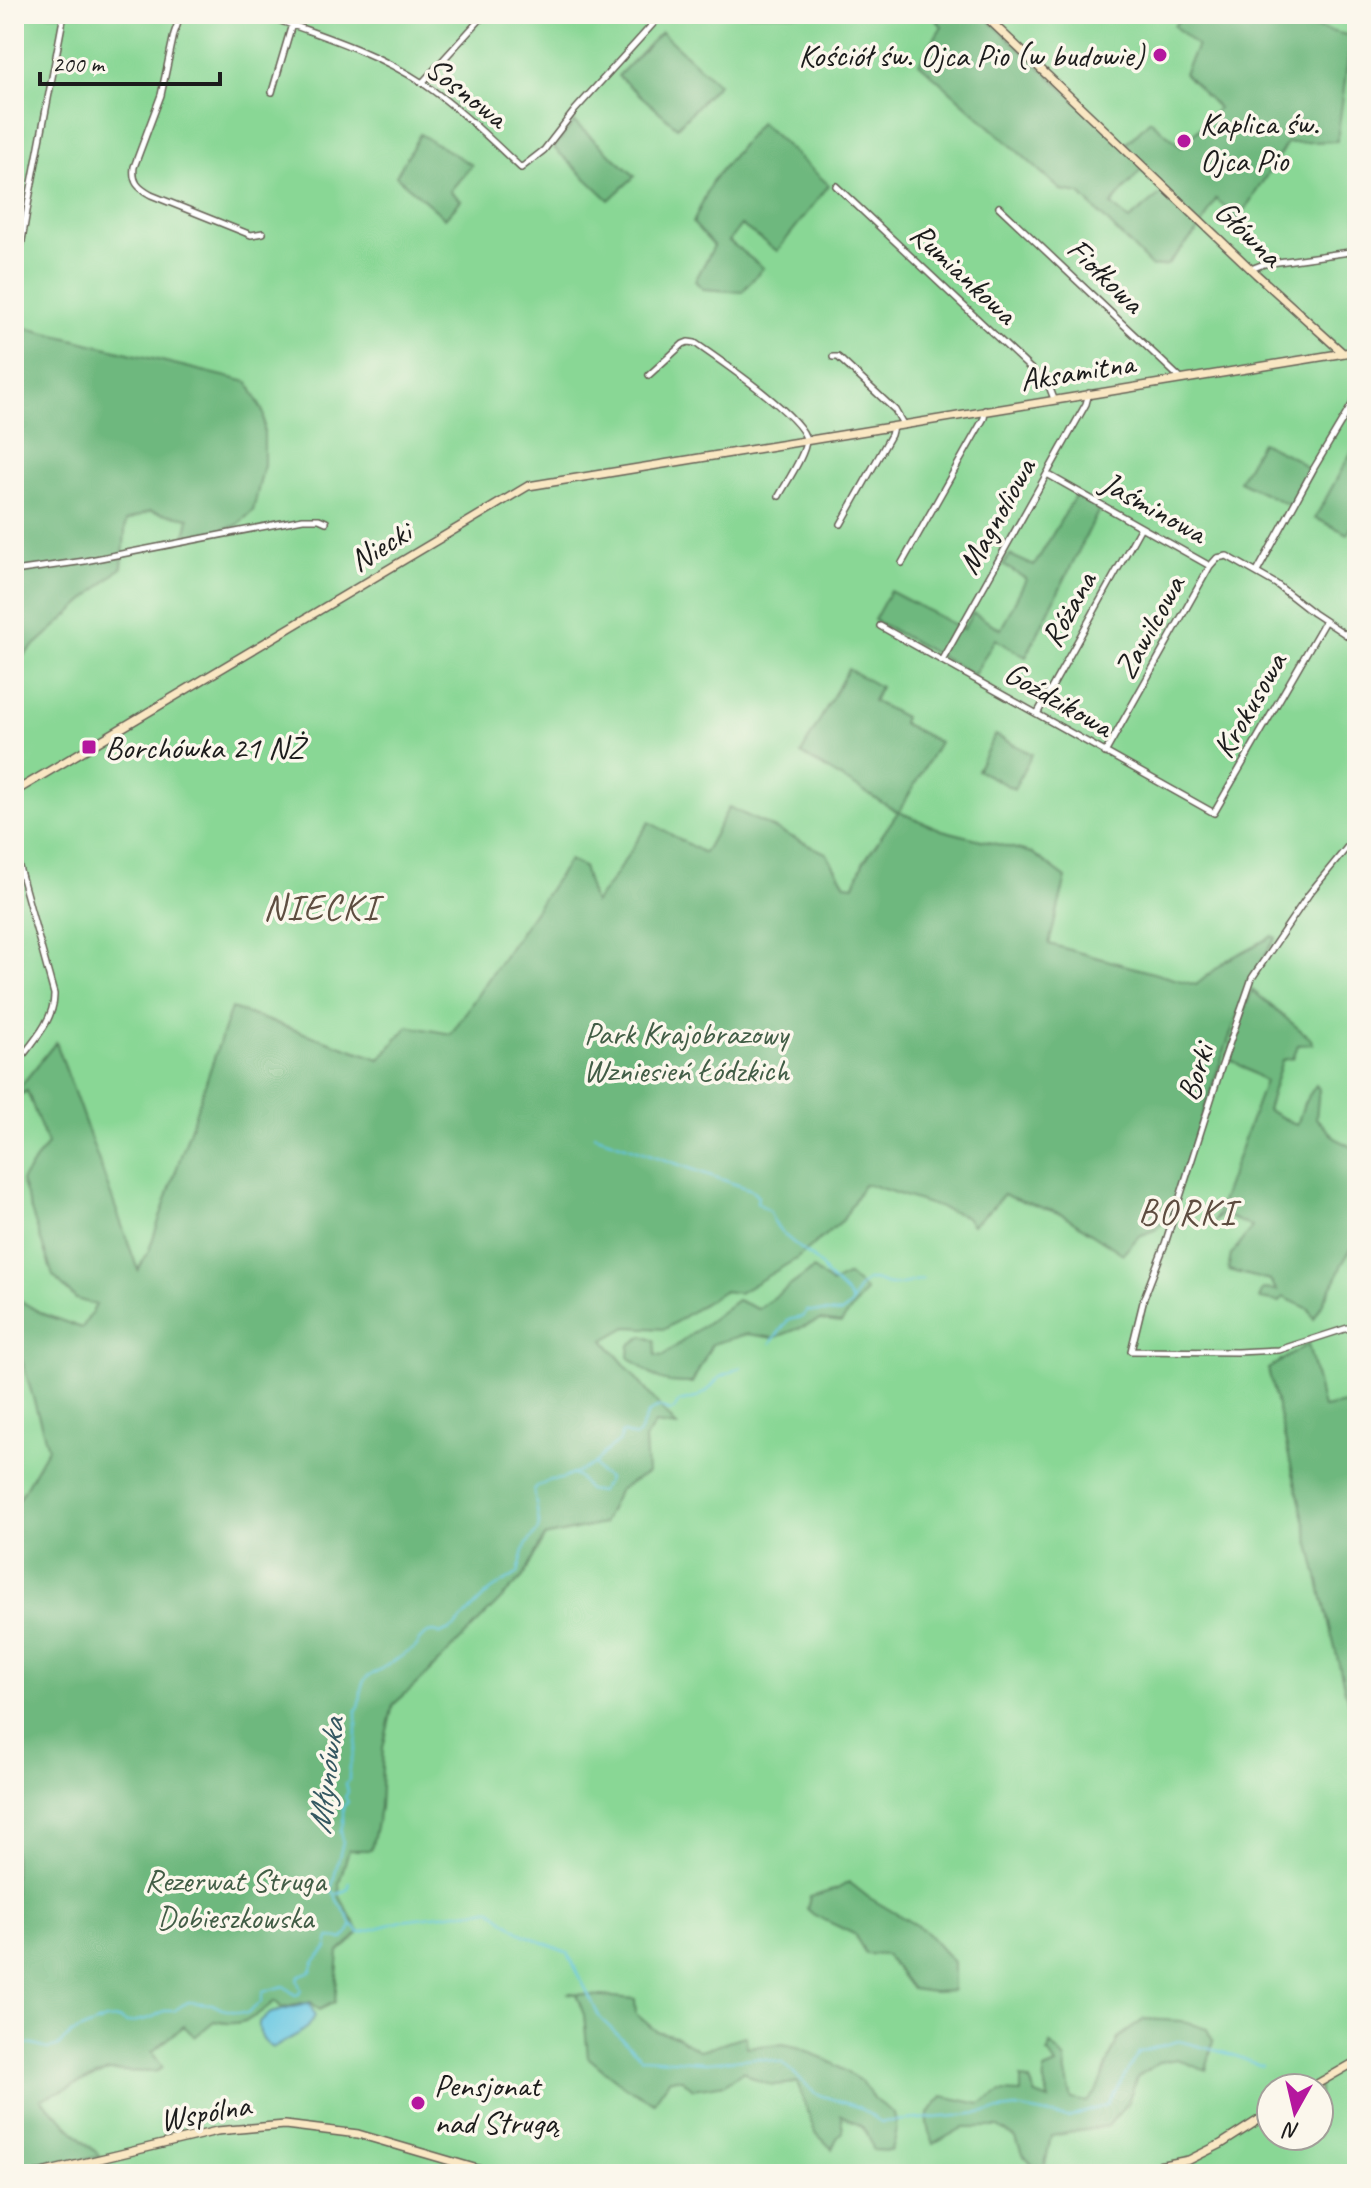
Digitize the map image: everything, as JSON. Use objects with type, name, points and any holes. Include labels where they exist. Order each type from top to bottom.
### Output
[{"type":"street","points":[[14,288],[64,14]]},
{"type":"street","points":[[181,14],[164,85],[138,156],[133,179],[151,195],[251,235],[263,233]]},
{"type":"street","name":"Sosnowa","points":[[261,14],[343,42],[422,83],[466,116],[521,168],[544,150],[575,110],[662,14]]},
{"type":"street","points":[[272,92],[295,14]]},
{"type":"street","points":[[422,83],[485,14]]},
{"type":"street","name":"Główna","points":[[983,14],[1343,353]]},
{"type":"street","name":"Rumiankowa","points":[[836,186],[1049,386],[1054,399]]},
{"type":"street","name":"Fiołkowa","points":[[999,207],[1180,378]]},
{"type":"street","points":[[1251,269],[1264,264],[1357,251]]},
{"type":"street","points":[[649,375],[683,344],[695,343],[764,394],[801,427],[806,440],[804,451],[779,496]]},
{"type":"street","name":"Aksamitna","points":[[806,440],[1357,351]]},
{"type":"street","points":[[833,357],[838,357],[895,410],[903,424]]},
{"type":"street","name":"Magnoliowa","points":[[942,661],[1086,404],[1089,393]]},
{"type":"street","points":[[1257,573],[1357,396]]},
{"type":"street","points":[[902,563],[984,418],[985,410]]},
{"type":"street","points":[[841,524],[891,435],[893,425]]},
{"type":"street","name":"Niecki","points":[[14,792],[521,489],[806,440]]},
{"type":"street","name":"Jaśminowa","points":[[1047,474],[1210,566],[1217,558],[1227,556],[1357,642]]},
{"type":"street","points":[[14,571],[85,561],[303,519],[326,522]]},
{"type":"street","name":"Różana","points":[[1037,714],[1141,527]]},
{"type":"street","name":"Zawilcowa","points":[[1105,753],[1210,566]]},
{"type":"street","name":"Krokusowa","points":[[1214,813],[1325,621]]},
{"type":"street","name":"Goździkowa","points":[[880,626],[1214,813]]},
{"type":"street","name":"Borki","points":[[1357,835],[1309,894],[1252,978],[1165,1244],[1144,1298],[1131,1351],[1279,1350],[1357,1325]]},
{"type":"street","points":[[14,849],[54,1002],[48,1019],[14,1067]]},
{"type":"street","points":[[1335,2074],[1357,2061]]},
{"type":"street","points":[[1117,2174],[1189,2160],[1255,2122]]},
{"type":"street","name":"Wspólna","points":[[37,2174],[194,2136],[283,2125],[358,2134],[495,2174]]},
{"type":"green space","name":"Park Krajobrazowy Wzniesień Łódzkich","points":[[14,14],[1357,14],[1357,2174],[14,2174]]},
{"type":"green space","points":[[930,14],[982,14],[1125,145],[1150,120],[1182,147],[1218,108],[1184,73],[1197,46],[1174,26],[1184,14],[1258,14],[1351,36],[1337,141],[1287,143],[1239,219],[1216,199],[1201,227],[1167,265],[1152,267],[1080,194],[1062,191],[919,63],[942,26]],"holes":[[[1141,170],[1165,191],[1129,220],[1111,205]]]},
{"type":"green space","points":[[661,32],[718,84],[677,127],[618,76]]},
{"type":"green space","points":[[574,122],[635,176],[609,200],[554,148]]},
{"type":"green space","points":[[760,122],[829,185],[777,251],[741,225],[729,241],[763,268],[742,292],[703,289],[695,281],[714,246],[693,223],[712,181]]},
{"type":"green space","points":[[420,134],[472,165],[450,191],[461,200],[445,218],[396,176]]},
{"type":"green space","points":[[14,325],[248,382],[264,414],[264,465],[253,511],[236,526],[185,537],[189,518],[150,511],[126,521],[122,567],[14,664]]},
{"type":"green space","points":[[1261,442],[1296,459],[1311,472],[1291,506],[1239,481]]},
{"type":"green space","points":[[1357,442],[1357,517],[1348,534],[1315,518]]},
{"type":"green space","points":[[1075,496],[1099,510],[1026,657],[995,639],[974,675],[874,620],[890,591],[963,629],[973,613],[1001,629],[1026,579],[1003,565],[1010,555],[1034,566]]},
{"type":"green space","name":"Rezerwat Struga Dobieszkowska","points":[[848,669],[880,687],[873,701],[904,717],[902,723],[939,742],[899,812],[942,830],[1032,853],[1066,878],[1049,944],[1196,985],[1227,960],[1273,936],[1276,938],[1251,977],[1170,1214],[1155,1230],[1139,1236],[1123,1254],[1062,1214],[1003,1195],[972,1225],[965,1216],[868,1184],[863,1185],[843,1220],[796,1259],[739,1293],[723,1291],[665,1329],[627,1327],[604,1340],[677,1427],[655,1424],[645,1439],[647,1473],[619,1490],[603,1524],[544,1537],[523,1577],[393,1705],[383,1748],[380,1808],[371,1850],[349,1850],[339,1883],[340,1897],[360,1933],[339,1952],[335,2002],[319,2010],[311,2002],[282,2008],[275,2001],[248,2020],[233,2023],[214,2021],[195,2037],[184,2026],[152,2052],[163,2068],[155,2072],[108,2071],[41,2099],[100,2156],[27,2174],[14,2174],[14,1508],[48,1448],[14,1334],[14,1297],[43,1314],[82,1328],[96,1305],[76,1299],[53,1276],[21,1181],[47,1144],[27,1091],[14,1098],[14,1094],[56,1042],[138,1270],[149,1250],[231,1008],[380,1059],[408,1026],[451,1034],[569,860],[583,867],[594,903],[649,822],[704,853],[729,807],[826,853],[845,884],[854,885],[863,863],[898,812],[801,754]]},
{"type":"green space","points":[[995,735],[1032,754],[1014,789],[977,770]]},
{"type":"green space","points":[[1252,990],[1310,1038],[1313,1044],[1298,1045],[1293,1058],[1282,1060],[1267,1110],[1297,1125],[1304,1103],[1316,1085],[1319,1089],[1316,1118],[1335,1138],[1357,1150],[1357,1240],[1314,1319],[1309,1309],[1283,1297],[1280,1302],[1259,1299],[1263,1289],[1277,1290],[1270,1281],[1228,1270],[1231,1255],[1252,1227],[1222,1214],[1214,1222],[1265,1081],[1227,1057]]},
{"type":"green space","points":[[813,1269],[832,1284],[848,1275],[866,1291],[841,1323],[820,1320],[774,1338],[747,1334],[712,1344],[692,1383],[657,1378],[629,1357],[630,1345],[643,1336],[655,1341],[656,1355],[663,1356],[737,1300],[758,1309]]},
{"type":"green space","points":[[1308,1344],[1323,1408],[1357,1402],[1357,1461],[1351,1463],[1357,1486],[1357,1740],[1268,1369]]},
{"type":"green space","points":[[849,1882],[924,1930],[953,1962],[953,1991],[912,1989],[886,1955],[866,1954],[854,1934],[807,1909],[810,1897]]},
{"type":"green space","points":[[567,1993],[635,1999],[636,2014],[656,2031],[675,2036],[699,2050],[746,2036],[747,2047],[783,2044],[801,2048],[832,2063],[862,2082],[873,2098],[894,2113],[896,2132],[891,2151],[873,2150],[863,2128],[841,2115],[843,2132],[832,2149],[815,2132],[797,2082],[769,2084],[744,2071],[725,2084],[693,2089],[682,2079],[670,2079],[654,2102],[619,2082],[588,2057],[584,2015],[576,1994]]},
{"type":"green space","points":[[1145,2019],[1181,2021],[1207,2029],[1213,2041],[1206,2071],[1177,2059],[1160,2062],[1137,2077],[1128,2102],[1108,2126],[1051,2136],[1045,2165],[1040,2173],[1022,2154],[1016,2139],[999,2127],[964,2127],[934,2144],[927,2118],[943,2096],[980,2104],[1001,2092],[1021,2093],[1021,2078],[1030,2081],[1036,2095],[1049,2100],[1044,2070],[1056,2065],[1048,2053],[1050,2044],[1065,2060],[1072,2099],[1087,2102],[1097,2090],[1118,2038]]},
{"type":"water","points":[[310,2003],[315,2016],[308,2027],[274,2048],[264,2041],[259,2022],[271,2013]]},
{"type":"waterway","points":[[594,1135],[752,1190],[758,1196],[757,1202],[770,1212],[784,1234],[820,1265],[852,1302]]},
{"type":"waterway","name":"Młynówka","points":[[771,1343],[788,1320],[802,1317],[807,1311],[841,1313],[868,1281],[894,1285],[923,1279]]},
{"type":"waterway","name":"Młynówka","points":[[14,2044],[48,2049],[57,2047],[71,2034],[106,2020],[118,2019],[127,2023],[151,2018],[164,2011],[174,2011],[187,2002],[212,2004],[247,2014],[261,2002],[263,1992],[284,1986],[295,1995],[299,1994],[301,1990],[297,1980],[300,1975],[311,1971],[314,1962],[327,1948],[329,1938],[343,1939],[351,1929],[350,1920],[331,1890],[343,1842],[343,1807],[348,1802],[345,1797],[348,1792],[346,1784],[357,1740],[356,1711],[366,1678],[415,1648],[428,1633],[441,1634],[454,1628],[490,1592],[518,1573],[525,1547],[538,1530],[536,1488],[595,1464],[620,1441],[621,1434],[638,1435],[648,1414],[655,1409],[674,1410],[679,1402],[696,1398],[719,1378],[741,1367]]},
{"type":"waterway","name":"Młynówka","points":[[573,1475],[588,1490],[600,1492],[608,1478],[595,1466]]},
{"type":"waterway","points":[[338,1894],[348,1889],[350,1882]]},
{"type":"waterway","points":[[353,1926],[360,1933],[409,1919],[490,1909],[523,1934],[568,1953],[600,2018],[642,2058],[706,2062],[756,2058],[783,2063],[816,2094],[858,2107],[881,2122],[1016,2108],[1068,2118],[1107,2105],[1139,2052],[1179,2041],[1262,2066]]},
{"type":"place","name":"Kościół św. Ojca Pio (w budowie)","points":[[1160,55]]},
{"type":"place","name":"Kaplica św. Ojca Pio","points":[[1184,141]]},
{"type":"place","name":"Borchówka 21 NŻ","points":[[89,747]]},
{"type":"place","name":"Pensjonat nad Strugą","points":[[418,2103]]},
{"type":"district","name":"NIECKI","points":[[321,906]]},
{"type":"district","name":"BORKI","points":[[1187,1211]]}]
